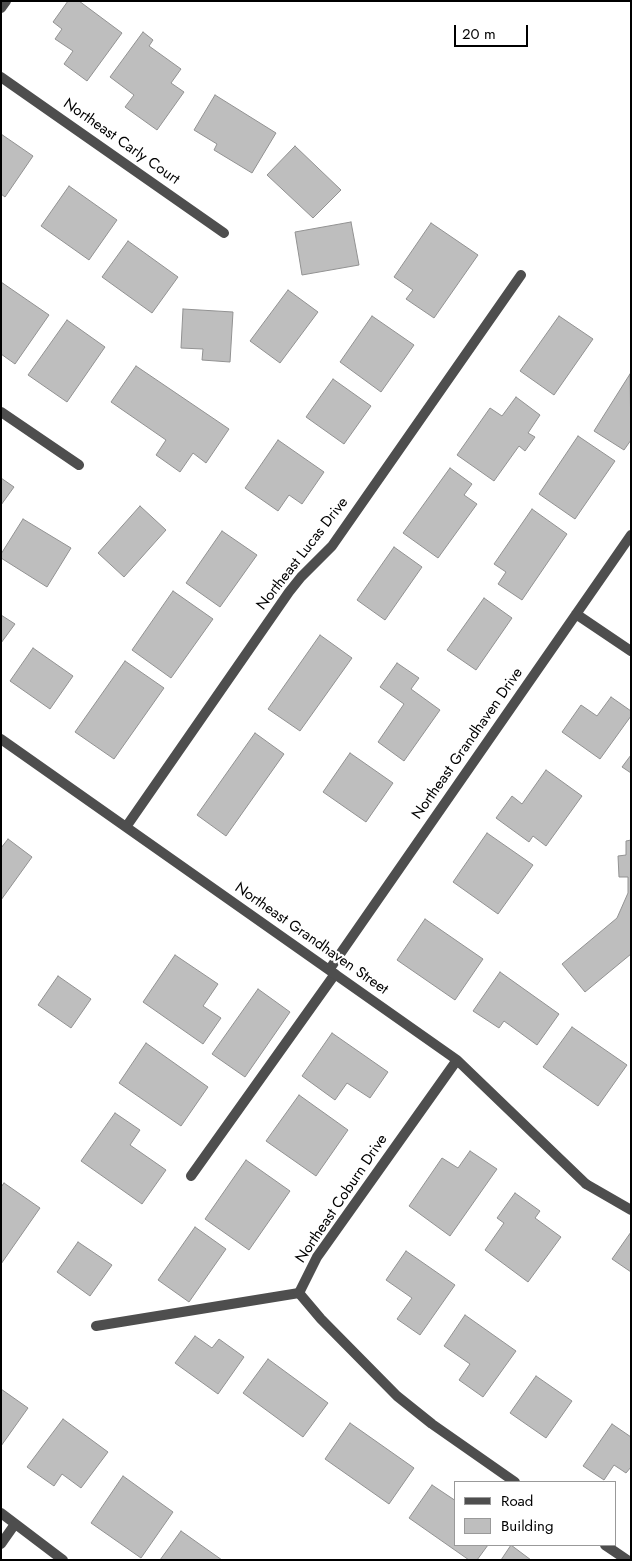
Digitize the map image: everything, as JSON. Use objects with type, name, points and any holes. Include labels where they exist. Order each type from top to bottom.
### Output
[{"type":"street","points":[[1,8],[6,1]]},
{"type":"street","name":"Northeast Carly Court","points":[[1,77],[224,233]]},
{"type":"street","name":"Northeast Lucas Drive","points":[[126,827],[289,592],[332,546],[521,275]]},
{"type":"street","points":[[1,412],[79,465]]},
{"type":"street","name":"Northeast Grandhaven Drive","points":[[191,1176],[631,535]]},
{"type":"street","points":[[576,614],[631,652]]},
{"type":"street","name":"Northeast Grandhaven Street","points":[[1,739],[457,1060],[586,1184],[631,1210]]},
{"type":"street","name":"Northeast Coburn Drive","points":[[299,1293],[318,1256],[457,1060]]},
{"type":"street","points":[[96,1326],[299,1293],[397,1396],[432,1424],[514,1481]]},
{"type":"street","points":[[1,1513],[62,1560]]},
{"type":"street","points":[[1,1544],[15,1524]]},
{"type":"street","points":[[606,1546],[627,1560]]},
{"type":"building","points":[[68,1],[79,1],[122,33],[87,81],[64,64],[73,51],[55,39],[62,29],[53,22]]},
{"type":"building","points":[[143,32],[153,40],[149,46],[181,69],[171,83],[184,92],[157,130],[125,107],[134,95],[110,77]]},
{"type":"building","points":[[215,95],[276,133],[252,173],[214,150],[217,144],[194,130]]},
{"type":"building","points":[[1,134],[33,156],[5,197],[1,194]]},
{"type":"building","points":[[295,146],[341,190],[313,218],[267,175]]},
{"type":"building","points":[[69,186],[117,220],[89,260],[41,226]]},
{"type":"building","points":[[351,222],[359,265],[302,275],[295,232]]},
{"type":"building","points":[[431,223],[478,255],[434,318],[406,299],[413,290],[394,277]]},
{"type":"building","points":[[128,241],[178,277],[152,313],[102,277]]},
{"type":"building","points":[[1,282],[49,315],[15,364],[1,354]]},
{"type":"building","points":[[288,290],[318,312],[280,363],[250,341]]},
{"type":"building","points":[[183,309],[233,312],[230,362],[202,360],[203,349],[181,348]]},
{"type":"building","points":[[372,316],[414,345],[381,392],[340,362]]},
{"type":"building","points":[[559,316],[593,339],[554,395],[520,371]]},
{"type":"building","points":[[67,320],[105,347],[67,402],[28,375]]},
{"type":"building","points":[[136,366],[229,429],[206,463],[193,453],[180,472],[156,455],[166,440],[111,402]]},
{"type":"building","points":[[630,374],[631,440],[624,450],[594,431]]},
{"type":"building","points":[[333,379],[371,406],[344,444],[306,417]]},
{"type":"building","points":[[516,397],[540,415],[528,433],[535,437],[525,451],[519,446],[494,481],[457,455],[490,408],[502,416]]},
{"type":"building","points":[[578,436],[615,461],[575,519],[539,494]]},
{"type":"building","points":[[278,440],[324,472],[302,504],[289,495],[278,511],[245,488]]},
{"type":"building","points":[[450,468],[472,484],[464,495],[477,504],[438,558],[403,533]]},
{"type":"building","points":[[1,478],[14,487],[1,505]]},
{"type":"building","points":[[140,506],[166,530],[124,577],[98,553]]},
{"type":"building","points":[[532,509],[567,534],[522,600],[498,584],[506,572],[494,564]]},
{"type":"building","points":[[23,519],[71,548],[47,587],[1,558],[1,554]]},
{"type":"building","points":[[222,531],[257,555],[220,607],[186,583]]},
{"type":"building","points":[[394,547],[422,567],[385,620],[357,600]]},
{"type":"building","points":[[173,591],[213,619],[171,678],[132,650]]},
{"type":"building","points":[[484,598],[512,618],[476,670],[447,650]]},
{"type":"building","points":[[1,615],[15,624],[1,643]]},
{"type":"building","points":[[320,635],[352,658],[300,731],[268,709]]},
{"type":"building","points":[[33,648],[73,676],[50,709],[10,681]]},
{"type":"building","points":[[125,661],[164,688],[114,759],[75,732]]},
{"type":"building","points":[[397,663],[419,678],[411,689],[440,710],[404,761],[378,742],[404,704],[380,687]]},
{"type":"building","points":[[611,697],[631,711],[631,716],[600,759],[562,732],[581,705],[597,716]]},
{"type":"building","points":[[255,733],[284,754],[226,836],[197,815]]},
{"type":"building","points":[[350,753],[393,783],[366,822],[323,792]]},
{"type":"building","points":[[631,755],[631,773],[622,767]]},
{"type":"building","points":[[546,770],[582,796],[546,846],[533,836],[529,842],[496,818],[512,796],[522,804]]},
{"type":"building","points":[[487,833],[533,865],[498,914],[453,882]]},
{"type":"building","points":[[8,839],[32,857],[1,900],[1,848]]},
{"type":"building","points":[[631,840],[631,954],[585,992],[562,964],[617,918],[628,893],[628,877],[619,877],[618,856],[626,855],[626,841]]},
{"type":"building","points":[[425,919],[483,959],[455,1000],[397,960]]},
{"type":"building","points":[[175,955],[218,984],[203,1006],[221,1018],[203,1044],[143,1002]]},
{"type":"building","points":[[500,972],[559,1014],[537,1045],[504,1021],[499,1028],[473,1011]]},
{"type":"building","points":[[58,976],[91,999],[71,1028],[38,1005]]},
{"type":"building","points":[[258,989],[290,1012],[245,1077],[212,1054]]},
{"type":"building","points":[[572,1027],[627,1065],[598,1106],[543,1067]]},
{"type":"building","points":[[332,1033],[388,1072],[370,1098],[347,1083],[335,1100],[302,1076]]},
{"type":"building","points":[[146,1043],[208,1087],[181,1126],[119,1083]]},
{"type":"building","points":[[299,1095],[348,1130],[316,1176],[266,1141]]},
{"type":"building","points":[[115,1113],[140,1130],[130,1145],[166,1170],[142,1204],[81,1161]]},
{"type":"building","points":[[470,1151],[497,1169],[450,1236],[409,1206],[442,1158],[458,1168]]},
{"type":"building","points":[[246,1160],[290,1191],[249,1250],[205,1219]]},
{"type":"building","points":[[4,1183],[40,1208],[1,1264],[1,1187]]},
{"type":"building","points":[[515,1193],[540,1211],[535,1218],[561,1237],[528,1282],[485,1250],[504,1223],[497,1218]]},
{"type":"building","points":[[195,1227],[226,1249],[189,1302],[158,1280]]},
{"type":"building","points":[[631,1232],[631,1272],[612,1259]]},
{"type":"building","points":[[78,1242],[112,1265],[90,1296],[57,1272]]},
{"type":"building","points":[[406,1251],[455,1285],[420,1335],[397,1319],[412,1298],[386,1280]]},
{"type":"building","points":[[465,1315],[516,1351],[483,1397],[459,1380],[470,1364],[444,1346]]},
{"type":"building","points":[[195,1336],[212,1348],[219,1339],[244,1357],[218,1394],[175,1363]]},
{"type":"building","points":[[268,1359],[328,1403],[303,1437],[243,1393]]},
{"type":"building","points":[[536,1376],[572,1401],[546,1438],[510,1413]]},
{"type":"building","points":[[1,1389],[28,1408],[1,1446]]},
{"type":"building","points":[[63,1419],[108,1452],[81,1488],[62,1474],[54,1486],[27,1467]]},
{"type":"building","points":[[350,1423],[414,1468],[389,1504],[325,1459]]},
{"type":"building","points":[[612,1424],[631,1437],[631,1467],[626,1473],[614,1465],[604,1480],[583,1466]]},
{"type":"building","points":[[123,1476],[173,1512],[141,1558],[91,1523]]},
{"type":"building","points":[[432,1485],[454,1500],[454,1546],[487,1546],[477,1560],[469,1560],[409,1518]]},
{"type":"building","points":[[181,1531],[222,1560],[160,1560]]},
{"type":"building","points":[[510,1546],[512,1546],[531,1560],[501,1560]]}]
